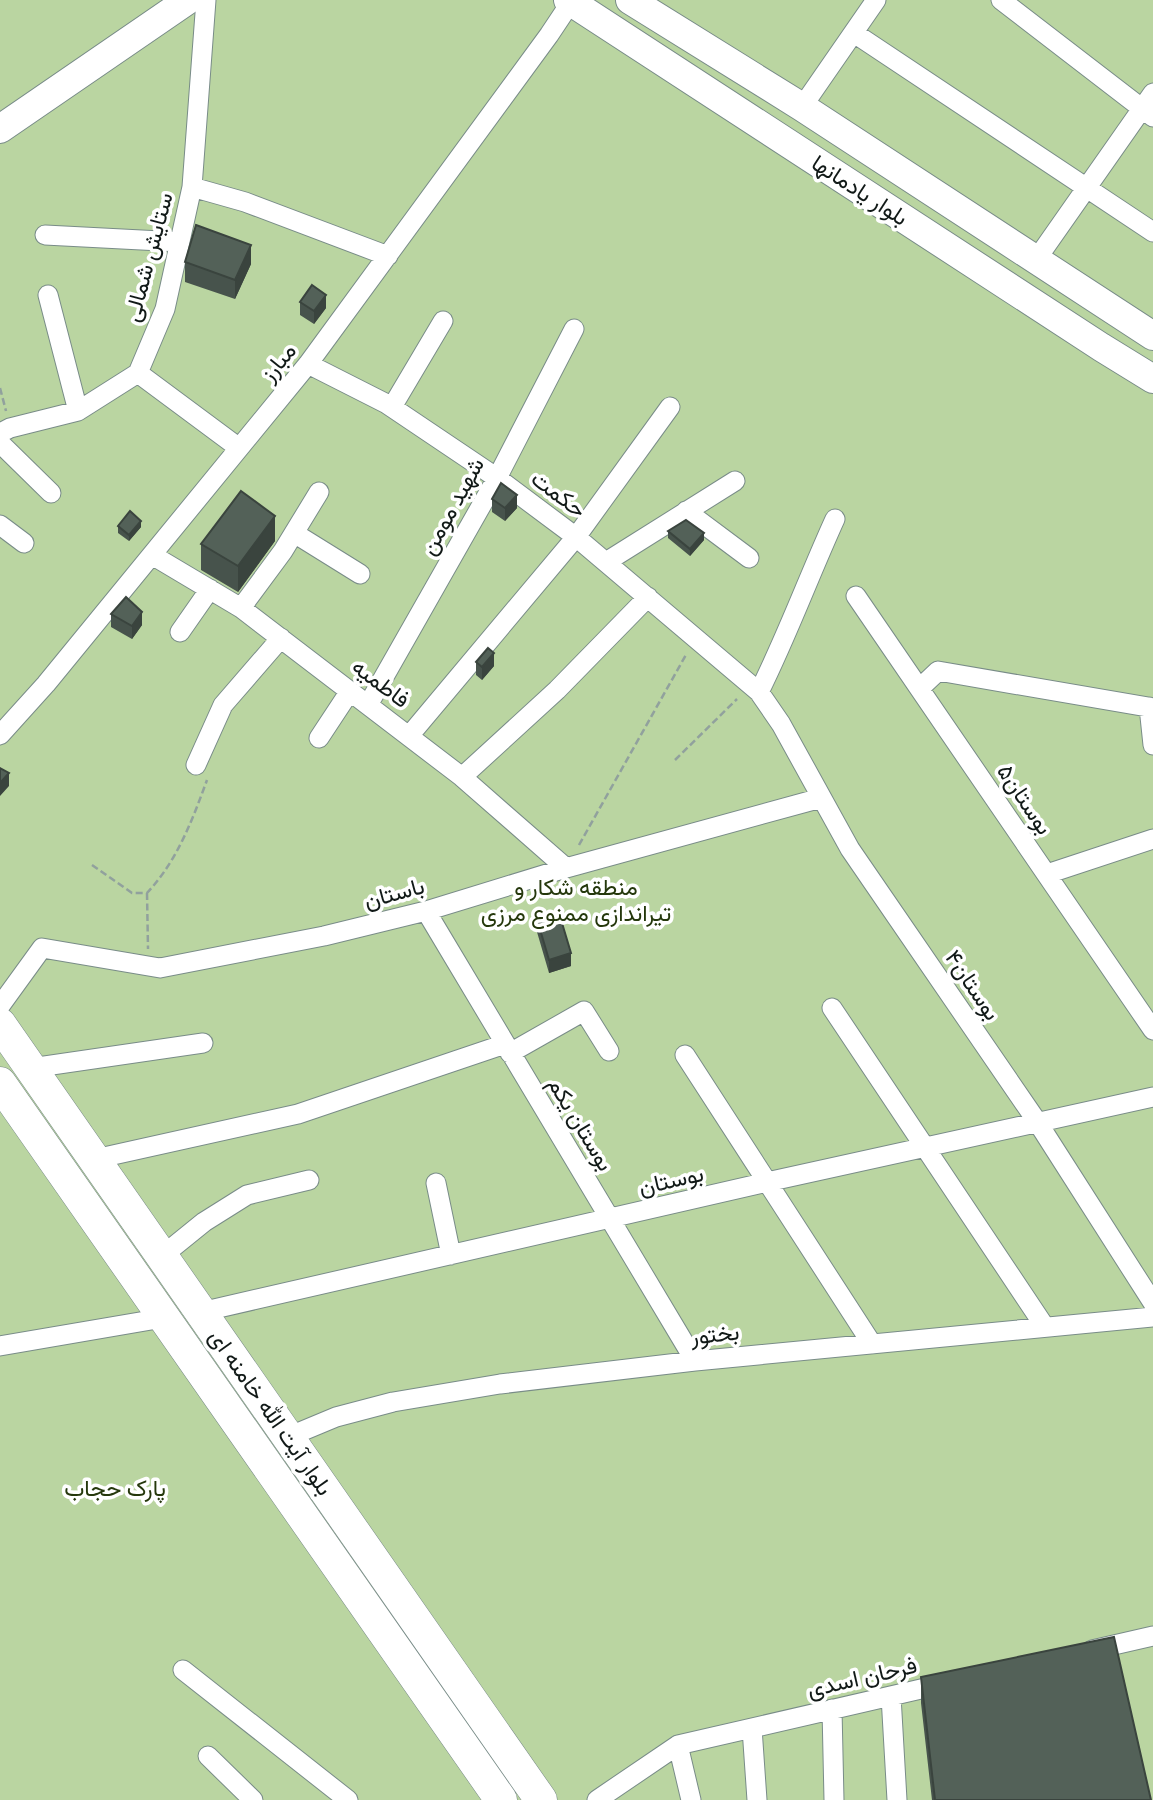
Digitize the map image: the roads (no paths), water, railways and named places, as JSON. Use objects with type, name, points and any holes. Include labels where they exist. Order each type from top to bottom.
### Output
[{"type":"main road","points":[[0,129],[188,0]]},
{"type":"main road","name":"بلوار یادمانها","points":[[630,0],[802,107],[1153,336]]},
{"type":"main road","name":"بلوار یادمانها","points":[[569,1],[1153,379]]},
{"type":"main road","points":[[1101,347],[1120,314]]},
{"type":"main road","name":"بلوار آیت الله خامنه ای","points":[[0,1024],[541,1800]]},
{"type":"main road","name":"بلوار آیت الله خامنه ای","points":[[0,1083],[501,1800]]},
{"type":"street","name":"ستایش شمالی","points":[[138,373],[165,309],[192,187],[206,0]]},
{"type":"street","points":[[802,107],[876,0]]},
{"type":"street","points":[[1001,0],[1149,107],[1087,187],[1036,260]]},
{"type":"street","name":"مبارز","points":[[0,735],[46,684],[308,364],[549,35],[569,1]]},
{"type":"street","points":[[854,33],[1153,232]]},
{"type":"street","points":[[192,187],[245,202],[388,256]]},
{"type":"street","points":[[45,235],[180,242]]},
{"type":"street","points":[[48,295],[78,411]]},
{"type":"street","points":[[392,407],[443,321]]},
{"type":"street","name":"شهید مومن","points":[[369,705],[497,478],[574,329]]},
{"type":"street","name":"حکمت","points":[[308,364],[392,407],[497,478],[576,537],[755,688]]},
{"type":"street","points":[[51,493],[3,435],[78,411],[138,373],[239,449]]},
{"type":"street","points":[[409,736],[576,537],[670,407]]},
{"type":"street","points":[[606,562],[734,481]]},
{"type":"street","points":[[242,608],[319,492]]},
{"type":"street","points":[[686,511],[749,558]]},
{"type":"street","points":[[755,688],[783,645],[802,592],[835,519]]},
{"type":"street","points":[[0,525],[24,543]]},
{"type":"street","points":[[294,533],[360,574]]},
{"type":"street","name":"فاطمیه","points":[[152,555],[242,608],[462,777],[566,868]]},
{"type":"street","points":[[180,632],[210,589]]},
{"type":"street","name":"بوستان۵","points":[[856,596],[1153,1030]]},
{"type":"street","points":[[462,777],[556,690],[648,597]]},
{"type":"street","points":[[202,771],[223,705],[281,638]]},
{"type":"street","points":[[920,688],[938,671],[1151,707],[1153,745]]},
{"type":"street","name":"بوستان۴","points":[[755,688],[781,724],[850,849],[1038,1123],[1153,1303]]},
{"type":"street","points":[[319,738],[350,691]]},
{"type":"street","name":"باستان","points":[[0,1006],[42,948],[160,968],[324,936],[426,911],[566,868],[821,798]]},
{"type":"street","points":[[1047,874],[1153,839]]},
{"type":"street","name":"بوستان یکم","points":[[426,911],[695,1361]]},
{"type":"street","points":[[832,1008],[1045,1327]]},
{"type":"street","points":[[95,1159],[298,1114],[508,1048],[584,1011],[609,1051]]},
{"type":"street","points":[[31,1068],[203,1043]]},
{"type":"street","points":[[685,1055],[872,1344]]},
{"type":"street","name":"بوستان","points":[[201,1312],[767,1182],[1153,1097]]},
{"type":"street","points":[[162,1256],[204,1222],[247,1195],[309,1180]]},
{"type":"street","points":[[436,1183],[451,1255]]},
{"type":"street","name":"بختور","points":[[288,1437],[336,1417],[393,1402],[500,1384],[695,1361],[1153,1317]]},
{"type":"street","points":[[0,1346],[163,1318]]},
{"type":"street","points":[[1074,1654],[1153,1636]]},
{"type":"street","points":[[183,1670],[348,1800]]},
{"type":"street","name":"فرحان اسدی","points":[[597,1800],[678,1745],[969,1678]]},
{"type":"street","points":[[891,1696],[897,1800]]},
{"type":"street","points":[[832,1709],[834,1800]]},
{"type":"street","points":[[752,1728],[757,1800]]},
{"type":"street","points":[[678,1745],[691,1800]]},
{"type":"street","points":[[208,1756],[253,1800]]},
{"type":"park label","name":"منطقه شکار و تیراندازی ممنوع مرزی","points":[[576,900]]},
{"type":"park label","name":"پارک حجاب","points":[[115,1488]]}]
